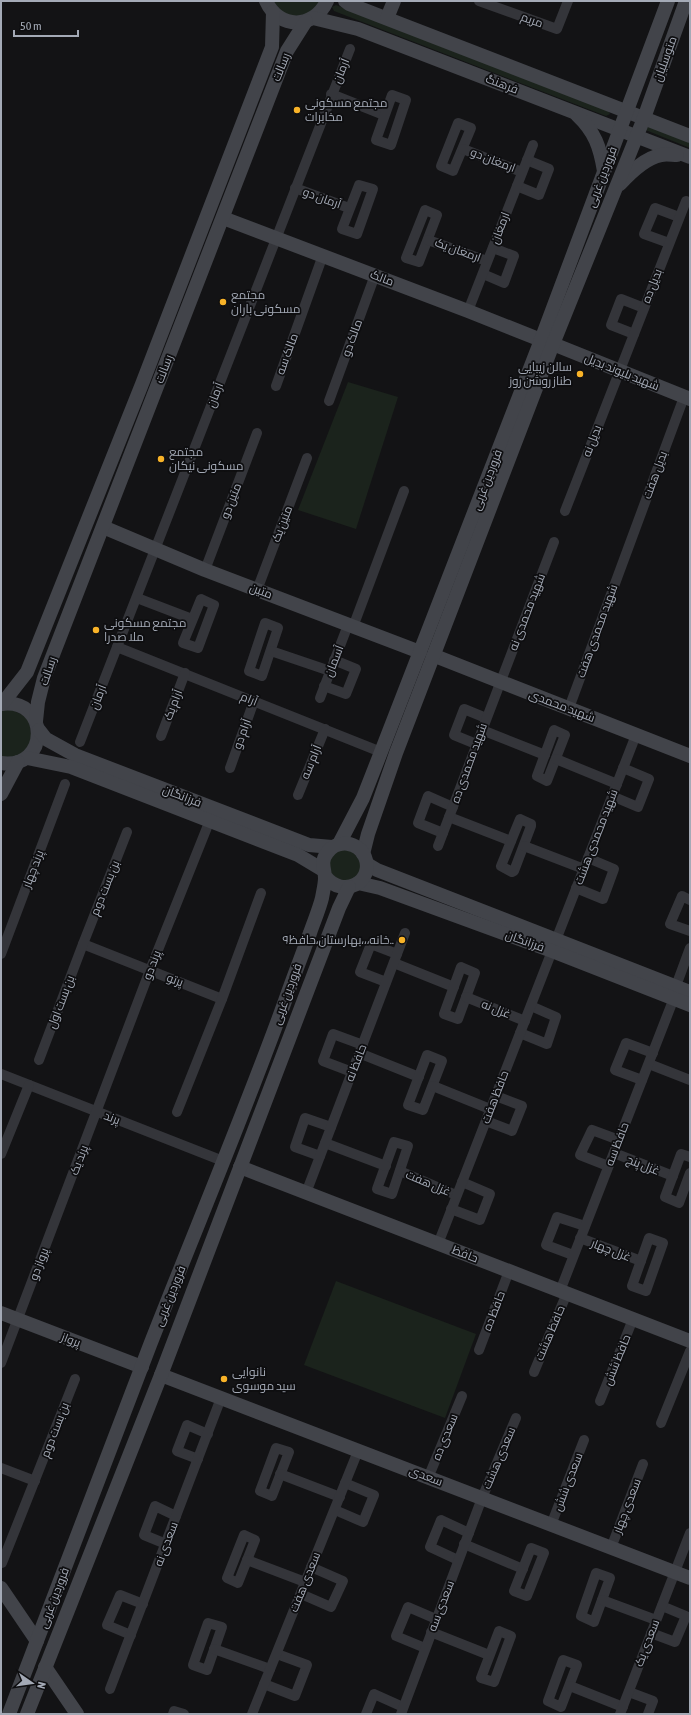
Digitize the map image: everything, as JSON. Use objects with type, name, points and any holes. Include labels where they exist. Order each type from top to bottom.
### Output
[{"type":"street","name":"رسالت","points":[[22,760],[36,745],[38,702],[44,678],[287,51],[309,20],[323,8],[327,1]]},
{"type":"street","name":"فرهنگ","points":[[345,1],[349,4],[690,136]]},
{"type":"street","points":[[387,18],[394,1]]},
{"type":"street","name":"مریم","points":[[479,1],[557,29],[568,1]]},
{"type":"street","name":"متوسلیان","points":[[627,112],[668,1]]},
{"type":"street","name":"متوسلیان","points":[[644,118],[686,1]]},
{"type":"street","name":"رسالت","points":[[2,704],[27,672],[145,376],[272,47],[267,5]]},
{"type":"street","name":"فرهنگ","points":[[267,5],[285,20],[292,22],[309,20],[358,29],[688,156]]},
{"type":"street","name":"آرمان","points":[[80,742],[331,94],[350,49]]},
{"type":"street","points":[[331,94],[384,115]]},
{"type":"street","points":[[392,95],[406,100],[391,145],[376,140],[384,115],[392,95]]},
{"type":"street","points":[[572,111],[588,126],[596,140],[602,156],[604,173]]},
{"type":"street","name":"فروردین غربی","points":[[365,859],[368,834],[396,753],[434,656],[547,342],[604,173],[627,112]]},
{"type":"street","name":"فروردین غربی","points":[[335,846],[363,798],[420,652],[547,342],[615,188],[644,118]]},
{"type":"street","name":"ارمغان","points":[[468,311],[533,145]]},
{"type":"street","name":"ارمغان دو","points":[[463,149],[522,172]]},
{"type":"street","points":[[615,188],[633,170],[647,160],[661,155],[688,156]]},
{"type":"street","points":[[517,186],[539,195],[549,169],[527,160]]},
{"type":"street","name":"آرمان دو","points":[[295,188],[349,208]]},
{"type":"street","name":"بدیل ده","points":[[619,371],[686,200]]},
{"type":"street","points":[[669,243],[644,234],[655,208],[680,217]]},
{"type":"street","points":[[425,210],[437,215],[428,240],[419,262],[406,258],[425,210]]},
{"type":"street","name":"مالک","points":[[223,218],[547,342]]},
{"type":"street","name":"ارمغان یک","points":[[428,240],[487,261]]},
{"type":"street","points":[[482,274],[504,282],[514,256],[493,248]]},
{"type":"street","name":"مالک سه","points":[[276,386],[323,255]]},
{"type":"street","name":"مالک دو","points":[[329,401],[375,275]]},
{"type":"street","points":[[634,334],[611,325],[621,299],[644,308]]},
{"type":"street","name":"شهید بلیوند بدیل","points":[[547,342],[687,398]]},
{"type":"street","name":"بدیل نه","points":[[565,511],[619,371]]},
{"type":"street","name":"بدیل هفت","points":[[626,554],[687,398]]},
{"type":"street","name":"متین دو","points":[[206,570],[257,433]]},
{"type":"street","name":"متین یک","points":[[257,590],[307,458]]},
{"type":"street","name":"آسمان","points":[[320,698],[334,660],[351,626],[404,491]]},
{"type":"street","name":"متین","points":[[103,527],[206,570],[420,652]]},
{"type":"street","name":"شهید محمدی نه","points":[[500,681],[554,542]]},
{"type":"street","name":"شهید محمدی هفت","points":[[569,708],[626,554]]},
{"type":"street","points":[[137,598],[192,619]]},
{"type":"street","points":[[265,623],[278,628],[271,651],[262,676],[249,671],[265,623]]},
{"type":"street","name":"آرام","points":[[117,647],[325,728],[381,752]]},
{"type":"street","points":[[271,651],[330,671]]},
{"type":"street","name":"شهید محمدی","points":[[434,656],[690,756]]},
{"type":"street","points":[[324,686],[346,694],[356,669],[334,660]]},
{"type":"street","name":"آرام یک","points":[[161,736],[185,673]]},
{"type":"street","name":"شهید محمدی ده","points":[[438,846],[500,681]]},
{"type":"street","name":"آرام دو","points":[[230,768],[254,701]]},
{"type":"street","name":"فرزانگان","points":[[2,704],[16,704],[24,707],[31,713],[37,726],[46,738],[75,755],[309,845],[335,846]]},
{"type":"street","points":[[476,744],[454,735],[461,715],[464,709],[486,718]]},
{"type":"street","name":"آرام سه","points":[[298,795],[325,728]]},
{"type":"street","points":[[482,730],[545,755]]},
{"type":"street","points":[[555,730],[565,736],[556,759],[547,781],[537,776],[555,730]]},
{"type":"street","name":"شهید محمدی هشت","points":[[554,946],[636,735]]},
{"type":"street","points":[[556,759],[616,784]]},
{"type":"street","points":[[1,794],[22,760]]},
{"type":"street","name":"فرزانگان","points":[[1,763],[9,764],[22,760],[71,767],[298,855],[324,873]]},
{"type":"street","points":[[612,796],[638,807],[649,779],[623,768]]},
{"type":"street","name":"پرند چهار","points":[[1,954],[65,784]]},
{"type":"street","points":[[443,833],[418,823],[428,796],[453,806]]},
{"type":"street","points":[[449,817],[511,841]]},
{"type":"street","points":[[521,819],[531,824],[524,846],[514,871],[512,872],[501,866],[519,820],[521,819]]},
{"type":"street","name":"پرند دو","points":[[98,1112],[150,970],[210,820]]},
{"type":"street","name":"بن بست دوم","points":[[83,944],[128,832]]},
{"type":"street","points":[[352,845],[365,859],[366,872],[354,885],[342,888],[335,886],[324,873],[324,857],[335,846],[352,845]]},
{"type":"street","points":[[524,846],[584,869]]},
{"type":"street","points":[[576,888],[603,898],[614,870],[588,858]]},
{"type":"street","name":"فرزانگان","points":[[365,859],[377,870],[554,946]]},
{"type":"street","name":"فروردین غربی","points":[[9,1714],[282,1008],[321,901],[324,873]]},
{"type":"street","name":"فروردین غربی","points":[[27,1714],[161,1375],[336,916],[354,885]]},
{"type":"street","name":"فرزانگان","points":[[354,885],[380,888],[554,946],[675,992],[690,1004]]},
{"type":"street","points":[[177,1112],[261,893]]},
{"type":"street","points":[[690,900],[682,896],[670,924],[690,931]]},
{"type":"street","name":"حافظ نه","points":[[306,1193],[405,933]]},
{"type":"street","name":"پرتو","points":[[83,944],[222,998]]},
{"type":"street","name":"بن بست اول","points":[[39,1060],[83,944]]},
{"type":"street","points":[[386,982],[360,972],[371,944],[395,959],[454,987]]},
{"type":"street","name":"حافظ هفت","points":[[438,1244],[554,946]]},
{"type":"street","name":"حافظ سه","points":[[563,1292],[573,1255],[649,1064],[690,948]]},
{"type":"street","points":[[461,967],[475,972],[466,997],[458,1019],[444,1014],[461,967]]},
{"type":"street","name":"فرزانگان","points":[[675,992],[690,992]]},
{"type":"street","name":"غزل نه","points":[[466,997],[525,1021]]},
{"type":"street","points":[[520,1033],[547,1044],[556,1017],[531,1006]]},
{"type":"street","points":[[352,1072],[323,1061],[333,1034],[419,1077]]},
{"type":"street","points":[[642,1080],[614,1070],[626,1043],[653,1053]]},
{"type":"street","points":[[427,1055],[442,1061],[433,1086],[423,1110],[408,1105],[427,1055]]},
{"type":"street","points":[[649,1064],[690,1080]]},
{"type":"street","name":"پرند","points":[[1,1074],[223,1161]]},
{"type":"street","points":[[1,1154],[29,1085]]},
{"type":"street","points":[[433,1086],[490,1109]]},
{"type":"street","points":[[486,1121],[512,1131],[522,1106],[496,1096]]},
{"type":"street","name":"پرند یک","points":[[60,1208],[98,1112]]},
{"type":"street","points":[[320,1156],[294,1147],[305,1118],[331,1127]]},
{"type":"street","points":[[608,1166],[580,1155],[592,1130],[619,1140]]},
{"type":"street","points":[[394,1142],[408,1146],[400,1171],[392,1194],[377,1189],[394,1142]]},
{"type":"street","points":[[325,1143],[386,1166]]},
{"type":"street","name":"غزل پنج","points":[[614,1153],[673,1176]]},
{"type":"street","points":[[690,1157],[681,1154],[665,1197],[679,1203],[690,1173]]},
{"type":"street","name":"حافظ","points":[[240,1167],[690,1341]]},
{"type":"street","name":"غزل هفت","points":[[400,1171],[456,1195]]},
{"type":"street","points":[[451,1209],[480,1220],[490,1194],[462,1182]]},
{"type":"street","name":"پرواز دو","points":[[1,1363],[60,1208]]},
{"type":"street","points":[[573,1255],[546,1245],[558,1217],[585,1226]]},
{"type":"street","name":"غزل چهار","points":[[580,1238],[641,1261]]},
{"type":"street","points":[[649,1238],[663,1243],[646,1291],[632,1286],[641,1261],[649,1238]]},
{"type":"street","name":"حافظ ده","points":[[479,1350],[509,1271]]},
{"type":"street","name":"حافظ هشت","points":[[534,1372],[563,1292]]},
{"type":"street","name":"پرواز","points":[[1,1313],[142,1367]]},
{"type":"street","name":"حافظ شش","points":[[600,1401],[633,1319]]},
{"type":"street","points":[[661,1423],[690,1351]]},
{"type":"street","name":"سعدی","points":[[161,1375],[690,1578]]},
{"type":"street","name":"بن بست دوم","points":[[35,1481],[75,1379]]},
{"type":"street","name":"سعدی ده","points":[[428,1478],[462,1396]]},
{"type":"street","name":"سعدی نه","points":[[110,1689],[221,1398]]},
{"type":"street","name":"سعدی هشت","points":[[482,1498],[516,1418]]},
{"type":"street","points":[[198,1459],[177,1450],[187,1425],[208,1434]]},
{"type":"street","name":"سعدی شش","points":[[551,1525],[584,1440]]},
{"type":"street","name":"سعدی هفت","points":[[252,1714],[358,1451]]},
{"type":"street","name":"سعدی چهار","points":[[611,1548],[643,1464]]},
{"type":"street","points":[[1,1468],[35,1481],[2,1563]]},
{"type":"street","points":[[280,1474],[340,1497]]},
{"type":"street","points":[[335,1510],[363,1522],[374,1496],[345,1483]]},
{"type":"street","name":"سعدی سه","points":[[402,1710],[482,1498]]},
{"type":"street","points":[[166,1544],[144,1536],[155,1506],[176,1516]]},
{"type":"street","points":[[458,1560],[430,1547],[440,1520],[468,1533]]},
{"type":"street","name":"سعدی یک","points":[[622,1710],[690,1533]]},
{"type":"street","points":[[464,1544],[523,1570]]},
{"type":"street","points":[[247,1560],[305,1582]]},
{"type":"street","points":[[301,1594],[331,1607],[343,1580],[311,1567]]},
{"type":"street","points":[[1,1588],[37,1641]]},
{"type":"street","points":[[131,1635],[107,1625],[120,1595],[142,1604]]},
{"type":"street","points":[[602,1600],[656,1620]]},
{"type":"street","points":[[651,1633],[675,1642],[686,1616],[662,1606]]},
{"type":"street","points":[[425,1648],[396,1636],[408,1607],[436,1619]]},
{"type":"street","points":[[432,1632],[489,1655]]},
{"type":"street","points":[[214,1649],[270,1669]]},
{"type":"street","points":[[264,1684],[295,1696],[307,1665],[277,1654]]},
{"type":"street","points":[[45,1667],[77,1714]]},
{"type":"street","points":[[570,1686],[622,1710]]},
{"type":"street","points":[[629,1692],[653,1701],[648,1714]]},
{"type":"street","points":[[366,1714],[374,1694],[402,1710]]},
{"type":"street","points":[[173,1714],[174,1711],[184,1714]]},
{"type":"shaded area","points":[[273,1],[321,1],[310,13],[293,17],[282,12]]},
{"type":"shaded area","points":[[336,5],[608,110],[610,114],[606,116],[334,11],[332,7]]},
{"type":"shaded area","points":[[647,126],[690,141],[690,148],[646,130]]},
{"type":"shaded area","points":[[348,382],[398,397],[356,529],[298,510]]},
{"type":"shaded area","points":[[6,707],[29,718],[32,743],[21,756],[1,758],[1,708]]},
{"type":"shaded area","points":[[345,849],[356,854],[361,865],[356,876],[345,881],[334,876],[329,865],[334,854]]},
{"type":"shaded area","points":[[336,1281],[476,1334],[445,1418],[304,1365]]},
{"type":"place","name":"مجتمع مسکونی مخابرات","points":[[297,110]]},
{"type":"place","name":"مجتمع مسکونی باران","points":[[223,302]]},
{"type":"place","name":"سالن زیبایی طناز روشن روز","points":[[580,374]]},
{"type":"place","name":"مجتمع مسکونی نیکان","points":[[161,459]]},
{"type":"place","name":"مجتمع مسکونی ملا صدرا","points":[[96,630]]},
{"type":"place","name":"خانه،،،بهارستان،حافظ۹..","points":[[402,940]]},
{"type":"place","name":"نانوایی سید موسوی","points":[[224,1379]]}]
